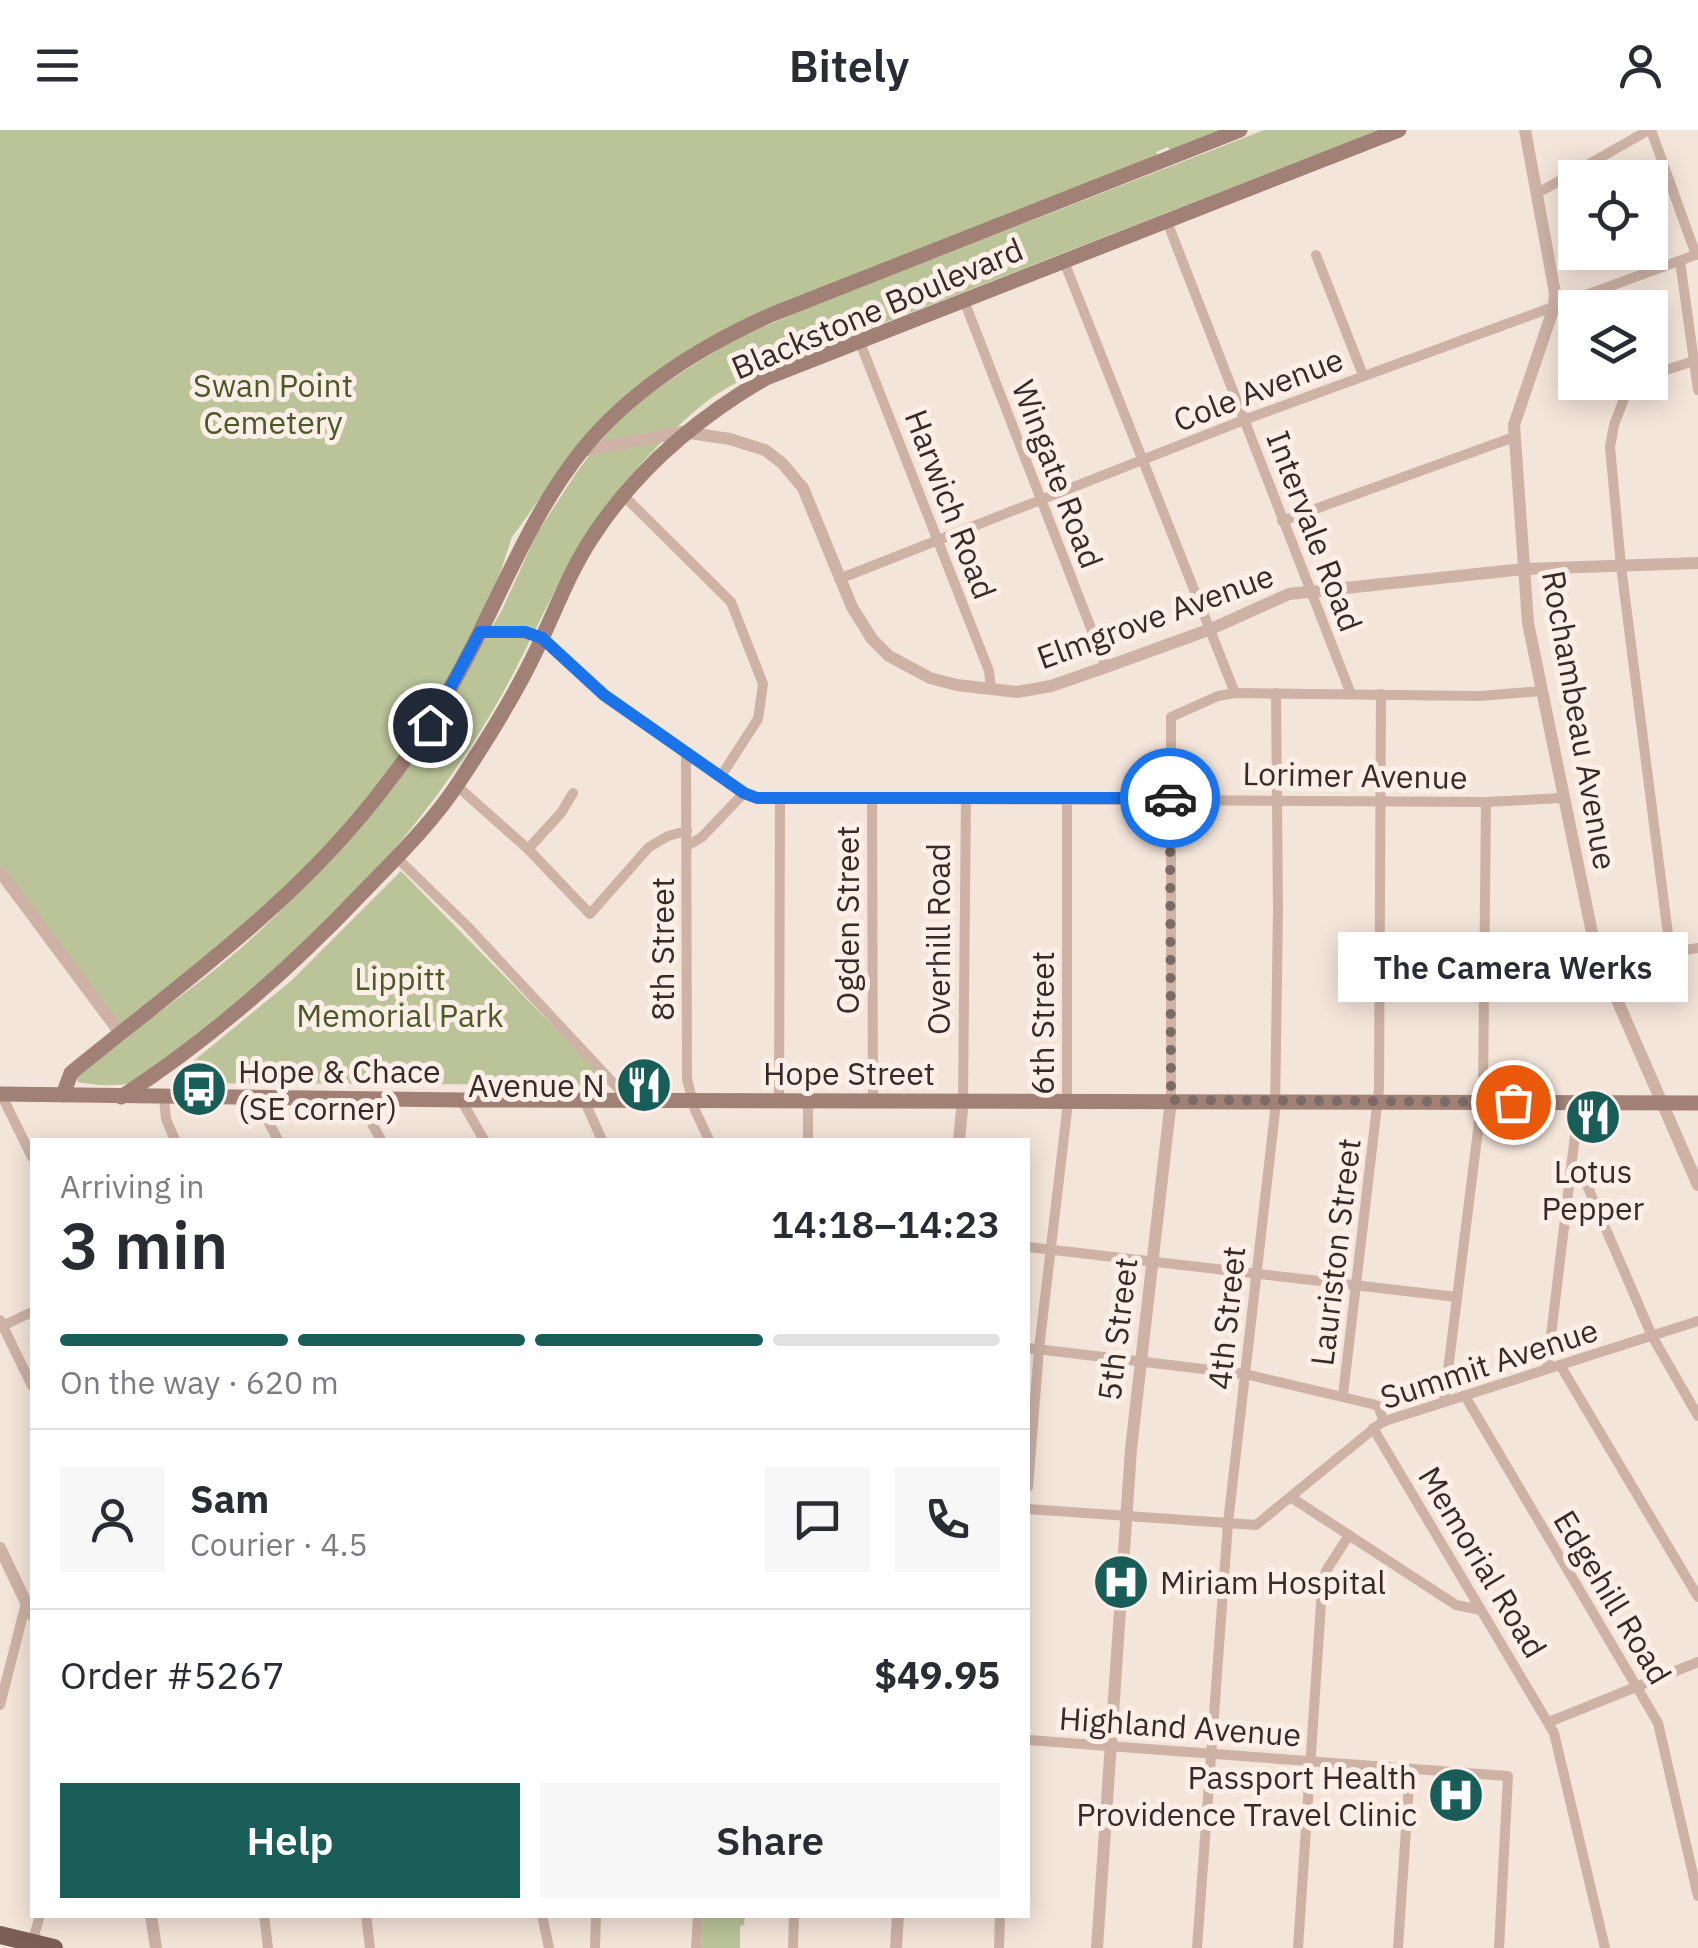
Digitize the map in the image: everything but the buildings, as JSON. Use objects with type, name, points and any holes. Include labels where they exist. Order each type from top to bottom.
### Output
[{"type":"main road","name":"Blackstone Boulevard","points":[[63,1095],[71,1073],[244,936],[342,839],[430,725],[524,540],[582,450],[640,392],[735,331],[1240,130]]},
{"type":"main road","name":"Blackstone Boulevard","points":[[121,1097],[298,957],[396,857],[456,786],[512,700],[570,574],[623,496],[686,433],[766,378],[1398,130]]},
{"type":"main road","points":[[164,1098],[162,1075],[166,1064]]},
{"type":"main road","name":"Hope Street","points":[[0,1094],[461,1100],[1698,1103]]},
{"type":"main road","points":[[0,1935],[54,1948]]},
{"type":"street","name":"Rochambeau Avenue","points":[[1525,130],[1552,272],[1554,308],[1520,407],[1514,437],[1528,623],[1591,934],[1608,982],[1698,1186]]},
{"type":"street","points":[[1536,194],[1650,130],[1697,254]]},
{"type":"street","name":"Intervale Road","points":[[1166,219],[1351,694]]},
{"type":"street","name":"Cole Avenue","points":[[839,578],[1244,420],[1697,254]]},
{"type":"street","points":[[1316,255],[1363,376]]},
{"type":"street","points":[[1063,259],[1235,692],[1480,696],[1541,690]]},
{"type":"street","points":[[1680,261],[1698,390]]},
{"type":"street","name":"Wingate Road","points":[[963,298],[1106,667]]},
{"type":"street","name":"Harwich Road","points":[[858,339],[989,671],[991,689]]},
{"type":"street","points":[[1668,369],[1694,361]]},
{"type":"street","points":[[1623,400],[1610,448],[1621,566],[1670,950]]},
{"type":"street","name":"Elmgrove Avenue","points":[[582,450],[686,433],[765,450],[782,463],[802,488],[860,622],[889,656],[930,678],[1017,692],[1106,667],[1289,594],[1524,569],[1698,562]]},
{"type":"street","points":[[1282,520],[1514,437]]},
{"type":"street","points":[[623,496],[732,602],[763,684],[758,719],[720,776]]},
{"type":"street","points":[[480,632],[525,632],[542,638]]},
{"type":"street","name":"Lorimer Avenue","points":[[542,638],[604,695],[744,793],[757,798],[1486,802],[1563,798]]},
{"type":"street","name":"5th Street","points":[[1097,1948],[1126,1517],[1171,1100],[1170,717],[1235,692]]},
{"type":"street","name":"4th Street","points":[[1196,1948],[1228,1523],[1275,1100],[1276,693]]},
{"type":"street","name":"Lauriston Street","points":[[1342,1396],[1378,1100],[1381,694]]},
{"type":"street","name":"8th Street","points":[[686,753],[687,1079],[708,1138]]},
{"type":"street","points":[[456,786],[528,849],[590,914],[649,847],[687,831]]},
{"type":"street","points":[[528,849],[573,793]]},
{"type":"street","points":[[687,846],[702,837],[744,793]]},
{"type":"street","points":[[779,1101],[780,798]]},
{"type":"street","name":"Ogden Street","points":[[872,798],[873,1102]]},
{"type":"street","name":"Overhill Road","points":[[959,1138],[963,1099],[966,798]]},
{"type":"street","name":"6th Street","points":[[1030,1431],[1033,1349],[1051,1250],[1067,1100],[1067,798]]},
{"type":"street","points":[[1444,1402],[1481,1102],[1486,991],[1486,802]]},
{"type":"street","points":[[396,857],[467,926],[628,1099]]},
{"type":"street","points":[[0,872],[120,1033]]},
{"type":"street","points":[[1600,963],[1698,948]]},
{"type":"street","points":[[1486,991],[1608,982]]},
{"type":"street","points":[[0,1094],[30,1153]]},
{"type":"street","points":[[164,1098],[173,1138]]},
{"type":"street","points":[[256,1098],[277,1138]]},
{"type":"street","points":[[358,1098],[380,1138]]},
{"type":"street","points":[[461,1100],[483,1138]]},
{"type":"street","points":[[584,1100],[601,1138]]},
{"type":"street","points":[[808,1101],[808,1138]]},
{"type":"street","points":[[1547,1369],[1578,1102]]},
{"type":"street","points":[[1573,1165],[1583,1176],[1652,1336],[1698,1416]]},
{"type":"street","points":[[1030,1247],[1457,1297]]},
{"type":"street","points":[[30,1313],[1,1325],[30,1382]]},
{"type":"street","name":"Summit Avenue","points":[[1030,1510],[1262,1523],[1379,1425],[1698,1321]]},
{"type":"street","points":[[1033,1349],[1246,1374],[1378,1406],[1379,1425]]},
{"type":"street","points":[[1560,1365],[1698,1597]]},
{"type":"street","name":"Edgehill Road","points":[[1465,1396],[1660,1729],[1698,1896]]},
{"type":"street","name":"Memorial Road","points":[[1379,1425],[1481,1610],[1549,1722],[1562,1759],[1605,1948]]},
{"type":"street","points":[[1292,1498],[1456,1605],[1481,1610]]},
{"type":"street","points":[[1298,1948],[1322,1589],[1326,1571],[1349,1535]]},
{"type":"street","points":[[0,1550],[29,1609],[0,1704]]},
{"type":"street","points":[[1549,1722],[1698,1662]]},
{"type":"street","name":"Highland Avenue","points":[[1030,1740],[1508,1776],[1499,1948]]},
{"type":"street","points":[[1398,1948],[1410,1769]]},
{"type":"street","points":[[32,1943],[39,1918]]},
{"type":"street","points":[[151,1918],[156,1948]]},
{"type":"street","points":[[264,1918],[268,1948]]},
{"type":"street","points":[[366,1918],[370,1948]]},
{"type":"street","points":[[543,1918],[549,1948]]},
{"type":"street","points":[[596,1918],[596,1948]]},
{"type":"street","points":[[696,1948],[698,1918]]},
{"type":"street","points":[[794,1918],[794,1948]]},
{"type":"street","points":[[896,1948],[898,1918]]},
{"type":"street","points":[[999,1948],[1000,1918]]},
{"type":"green space","name":"Swan Point Cemetery","points":[[0,130],[1238,130],[1172,155],[1168,147],[1156,152],[1159,161],[734,331],[584,438],[512,537],[497,582],[436,722],[502,610],[537,533],[579,469],[612,426],[640,400],[690,367],[735,339],[812,306],[1264,130],[1379,130],[772,367],[714,396],[659,445],[601,514],[582,541],[506,688],[461,761],[364,884],[290,957],[147,1074],[131,1083],[97,1085],[78,1082],[75,1074],[238,950],[296,894],[318,865],[122,1031],[0,866]]},
{"type":"green space","name":"Lippitt Memorial Park","points":[[401,871],[611,1085],[174,1083],[174,1077],[291,981]]},
{"type":"green space","points":[[703,1918],[745,1918],[740,1926],[740,1948],[701,1948]]},
{"type":"way so far","points":[[1170,798],[1171,1100],[1513,1102]]},
{"type":"place","name":"Avenue N","points":[[644,1085]]},
{"type":"place","name":"Hope & Chace (SE corner)","points":[[199,1089]]},
{"type":"place","name":"The Camera Werks","points":[[1513,1102]]},
{"type":"place","name":"Lotus Pepper","points":[[1593,1117]]},
{"type":"place","name":"Miriam Hospital","points":[[1121,1582]]},
{"type":"place","name":"Passport Health Providence Travel Clinic","points":[[1456,1795]]},
{"type":"route","points":[[430,725],[480,632],[525,632],[551,645],[644,726],[757,798],[1170,798]]}]
